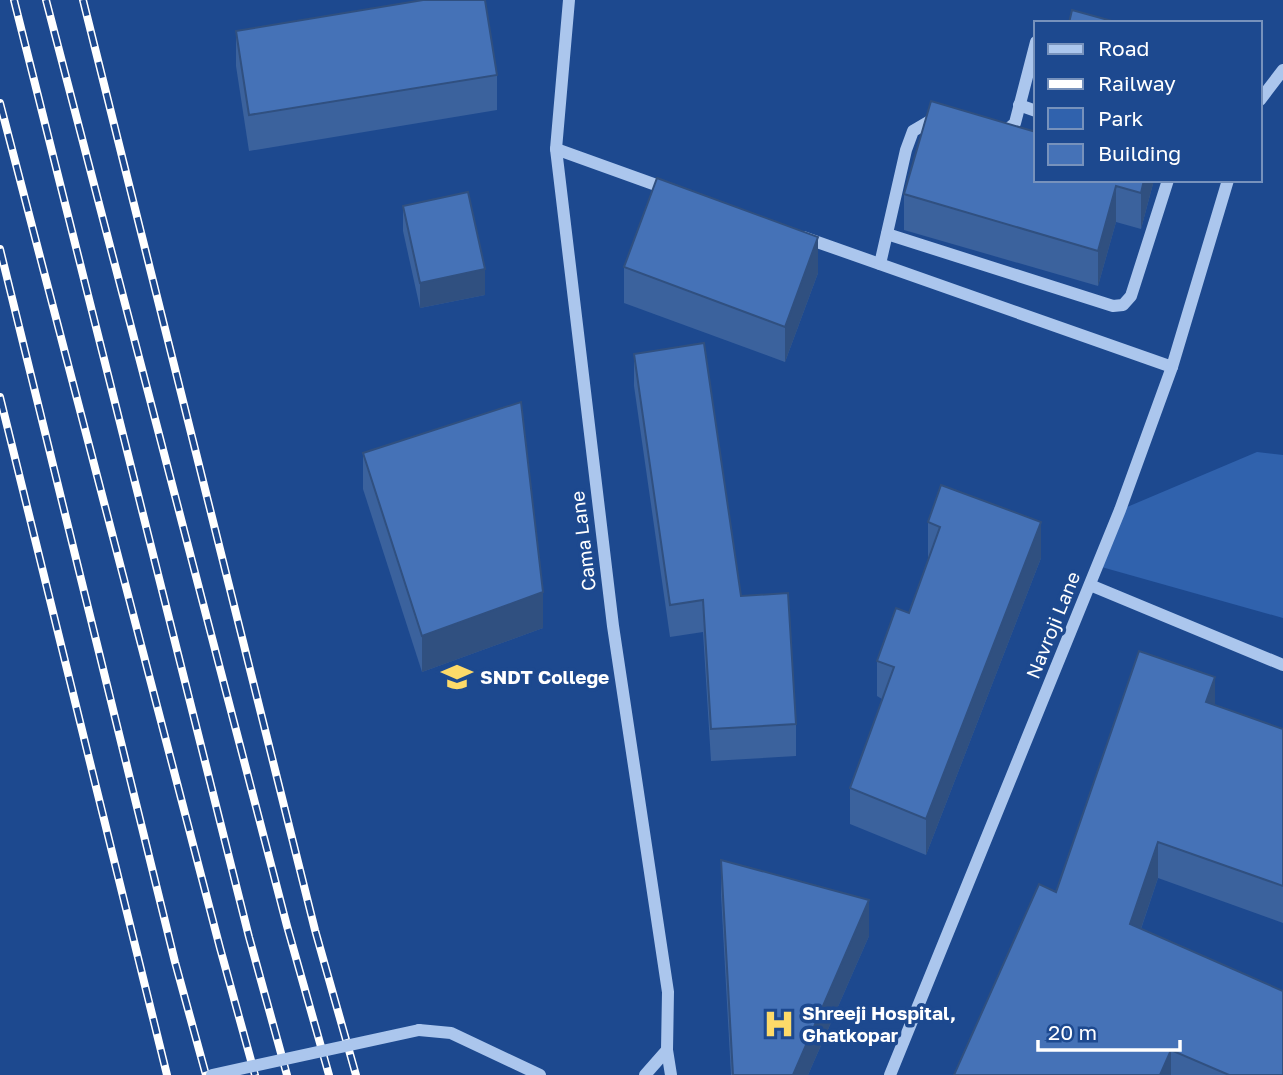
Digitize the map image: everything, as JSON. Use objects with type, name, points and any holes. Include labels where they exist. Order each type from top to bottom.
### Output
[{"type":"street","name":"Cama Lane","points":[[569,0],[556,149],[612,626],[668,992],[667,1050],[671,1075]]},
{"type":"street","points":[[991,135],[1003,134],[1014,123],[1034,49]]},
{"type":"street","points":[[1265,87],[1283,70]]},
{"type":"street","points":[[1019,105],[1034,110]]},
{"type":"street","points":[[880,264],[906,150],[913,131],[930,121],[954,128]]},
{"type":"street","points":[[556,149],[686,195]]},
{"type":"street","points":[[887,234],[1113,306],[1123,305],[1131,296],[1167,182]]},
{"type":"street","name":"Navroji Lane","points":[[890,1075],[1090,585],[1172,367],[1227,182]]},
{"type":"street","points":[[789,232],[1172,367]]},
{"type":"street","points":[[1090,585],[1283,666]]},
{"type":"street","points":[[212,1075],[419,1030],[451,1033],[540,1075]]},
{"type":"street","points":[[645,1075],[667,1050]]},
{"type":"green space","points":[[1257,452],[1283,455],[1283,618],[1098,566],[1120,510]]},
{"type":"building","points":[[423,0],[485,0],[497,75],[249,115],[236,31]]},
{"type":"building","points":[[1072,10],[1112,21],[1069,21]]},
{"type":"building","points":[[931,101],[1034,131],[1034,182],[1144,182],[1141,193],[1116,186],[1098,251],[904,194]]},
{"type":"building","points":[[657,178],[818,237],[785,327],[624,267]]},
{"type":"building","points":[[468,192],[485,269],[420,283],[403,206]]},
{"type":"building","points":[[704,343],[741,596],[788,593],[796,724],[711,729],[703,600],[670,605],[634,354]]},
{"type":"building","points":[[521,402],[543,592],[422,636],[363,453]]},
{"type":"building","points":[[941,485],[1041,522],[926,819],[850,788],[894,667],[877,661],[896,608],[909,613],[940,527],[928,522]]},
{"type":"building","points":[[1139,651],[1215,677],[1206,702],[1283,729],[1283,886],[1158,842],[1130,924],[1283,991],[1283,1075],[1229,1075],[1171,1050],[1160,1075],[954,1075],[1039,884],[1056,892]]},
{"type":"building","points":[[721,860],[869,900],[793,1075],[733,1075]]},
{"type":"railway","points":[[14,0],[249,937],[287,1075]]},
{"type":"railway","points":[[46,0],[287,926],[329,1075]]},
{"type":"railway","points":[[83,0],[315,930],[356,1075]]},
{"type":"railway","points":[[0,103],[255,1075]]},
{"type":"railway","points":[[0,249],[175,962],[206,1075]]},
{"type":"railway","points":[[0,397],[167,1075]]},
{"type":"place","name":"SNDT College","points":[[457,677]]},
{"type":"place","name":"Shreeji Hospital, Ghatkopar","points":[[779,1024]]}]
